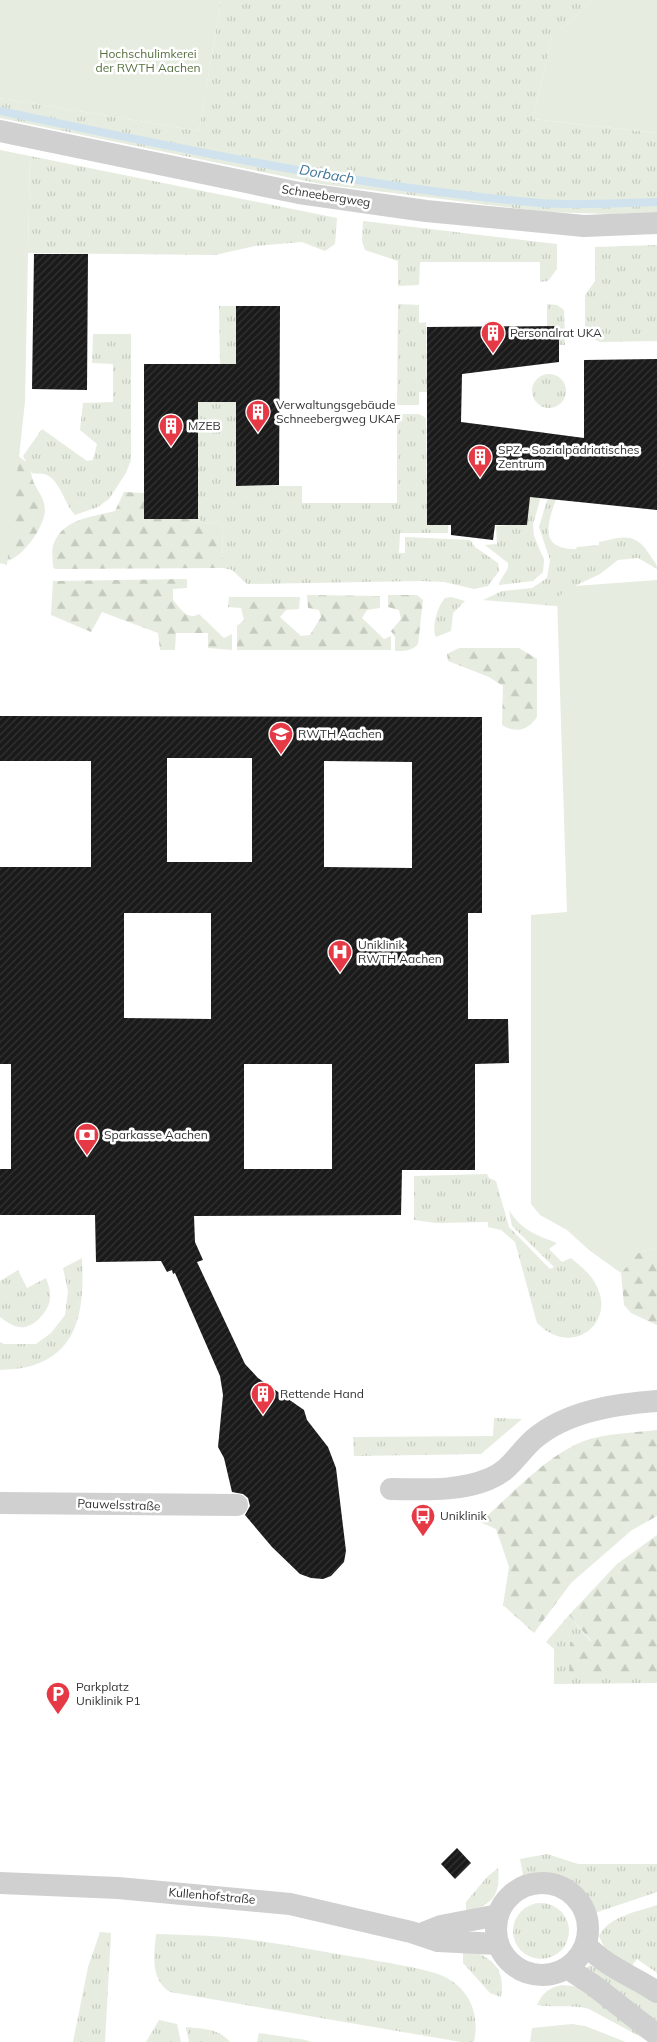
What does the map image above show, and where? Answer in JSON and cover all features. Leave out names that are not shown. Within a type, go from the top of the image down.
[{"type":"street","name":"Schneebergweg","points":[[0,131],[299,193],[426,212],[584,226],[657,223]]},
{"type":"street","points":[[390,1489],[445,1489],[489,1480],[505,1471],[534,1439],[554,1426],[606,1407],[657,1401]]},
{"type":"street","name":"Pauwelsstraße","points":[[0,1503],[237,1505]]},
{"type":"street","name":"Kullenhofstraße","points":[[0,1883],[118,1888],[282,1903],[421,1934],[438,1941],[498,1944]]},
{"type":"street","points":[[536,1883],[552,1884],[567,1890],[578,1900],[587,1922],[586,1945],[579,1958],[567,1968],[554,1974],[539,1975],[526,1973],[515,1967],[505,1957],[498,1944],[496,1930],[498,1915],[508,1897],[521,1888],[536,1883]]},
{"type":"street","points":[[421,1934],[441,1926],[498,1915]]},
{"type":"street","points":[[586,1945],[596,1956],[617,1970],[657,1992]]},
{"type":"street","points":[[567,1968],[593,1985],[657,2035]]},
{"type":"green space","name":"Hochschulimkerei der RWTH Aachen","points":[[0,0],[221,0],[199,131],[0,98]]},
{"type":"green space","points":[[221,0],[594,0],[552,37],[533,119],[657,133],[657,212],[611,214],[546,212],[321,184],[0,118],[0,98],[199,131]]},
{"type":"green space","points":[[594,0],[657,0],[657,133],[533,119],[552,37]]},
{"type":"green space","points":[[0,150],[30,156],[25,402],[7,565],[0,563]]},
{"type":"green space","points":[[30,156],[337,218],[335,244],[325,251],[302,242],[255,246],[215,255],[28,253]]},
{"type":"green space","points":[[363,221],[557,244],[557,269],[548,281],[540,282],[540,262],[420,262],[419,285],[398,286],[398,261],[365,250],[362,241]]},
{"type":"green space","points":[[657,245],[657,341],[600,342],[592,338],[585,326],[585,295],[595,281],[595,247]]},
{"type":"green space","points":[[398,304],[419,305],[419,323],[426,322],[427,392],[419,392],[419,405],[397,405]]},
{"type":"green space","points":[[547,304],[557,305],[564,310],[565,345],[559,345],[559,326],[547,326]]},
{"type":"green space","points":[[219,306],[236,306],[236,486],[302,486],[302,503],[397,503],[397,414],[419,414],[426,418],[427,524],[448,525],[448,533],[400,533],[399,553],[405,553],[405,537],[470,540],[475,547],[498,563],[499,571],[488,586],[474,589],[444,582],[420,581],[247,584],[232,570],[223,568],[222,521],[205,524],[198,519],[198,402],[220,365]]},
{"type":"green space","points":[[93,334],[131,334],[131,460],[126,473],[109,499],[98,507],[75,515],[54,481],[44,474],[32,473],[23,456],[42,429],[87,461],[93,460],[97,444],[80,430],[83,403],[113,402],[113,364],[92,363]]},
{"type":"green space","points":[[549,374],[556,375],[561,379],[565,384],[565,398],[561,403],[556,407],[549,408],[542,407],[537,403],[533,398],[532,391],[533,384],[537,379],[542,375]]},
{"type":"green space","points":[[538,431],[549,434],[543,490],[533,524],[534,536],[544,560],[543,572],[533,581],[499,585],[508,568],[508,563],[485,545],[497,544],[496,526],[527,524]]},
{"type":"green space","points":[[0,442],[30,465],[32,479],[42,497],[45,509],[41,525],[30,543],[15,557],[7,561],[0,561]]},
{"type":"green space","points":[[124,492],[144,493],[144,519],[198,519],[205,524],[222,521],[223,568],[55,569],[53,567],[54,543],[65,528],[80,520],[115,511]]},
{"type":"green space","points":[[548,497],[556,499],[550,518],[549,534],[551,540],[556,545],[576,549],[577,547],[599,545],[599,542],[607,540],[633,539],[644,547],[656,564],[657,569],[638,558],[618,560],[600,574],[575,586],[557,606],[483,600],[502,591],[532,588],[547,578],[550,560],[539,527]]},
{"type":"green space","points":[[187,579],[187,588],[173,589],[173,600],[187,615],[195,616],[199,614],[224,638],[232,634],[232,650],[208,648],[208,633],[176,633],[175,650],[160,650],[158,633],[102,612],[91,632],[51,615],[53,581]]},
{"type":"green space","points":[[657,580],[657,1247],[638,1253],[621,1273],[589,1250],[567,1230],[540,1215],[531,1204],[531,915],[567,912],[557,597],[575,586]]},
{"type":"green space","points":[[307,595],[380,596],[380,608],[367,610],[362,618],[384,639],[391,636],[391,650],[237,650],[237,626],[244,620],[241,608],[228,607],[229,597],[300,597],[299,609],[286,610],[280,617],[301,636],[310,635],[321,617],[319,610],[308,608]]},
{"type":"green space","points":[[388,595],[417,595],[423,600],[418,644],[411,649],[395,651],[395,637],[391,631],[401,619],[399,610],[388,607]]},
{"type":"green space","points":[[451,597],[465,601],[453,613],[451,631],[436,637],[434,628],[438,611],[442,601],[445,598]]},
{"type":"green space","points":[[459,648],[519,648],[537,659],[537,717],[530,725],[517,730],[502,725],[503,686],[489,677],[448,661],[447,654]]},
{"type":"green space","points":[[487,1174],[489,1178],[496,1181],[509,1227],[550,1269],[554,1267],[512,1226],[509,1210],[524,1227],[557,1243],[549,1249],[562,1262],[571,1258],[593,1279],[601,1297],[601,1310],[597,1322],[588,1331],[578,1336],[565,1338],[551,1333],[537,1323],[515,1242],[501,1230],[488,1227],[488,1222],[436,1223],[414,1220],[414,1176]]},
{"type":"green space","points":[[657,1247],[657,1325],[631,1313],[624,1305],[621,1273],[638,1253]]},
{"type":"green space","points":[[82,1258],[80,1309],[76,1325],[69,1338],[59,1351],[45,1360],[27,1367],[0,1370],[0,1342],[4,1344],[36,1344],[51,1333],[65,1315],[68,1291],[63,1268]]},
{"type":"green space","points":[[18,1270],[27,1288],[46,1278],[50,1292],[49,1304],[43,1314],[35,1322],[25,1327],[12,1325],[0,1317],[0,1281]]},
{"type":"green space","points":[[494,1418],[522,1419],[481,1454],[354,1456],[353,1437],[493,1436]]},
{"type":"green space","points":[[657,1430],[657,1516],[632,1530],[571,1583],[534,1633],[503,1605],[509,1567],[496,1529],[480,1522],[543,1466],[570,1447],[602,1436]]},
{"type":"green space","points":[[657,1535],[657,1675],[569,1675],[570,1642],[591,1641],[569,1615],[617,1564]]},
{"type":"green space","points":[[569,1615],[591,1642],[570,1675],[657,1675],[657,1683],[554,1684],[554,1649],[546,1642]]},
{"type":"green space","points":[[547,1854],[578,1864],[657,1864],[657,1892],[595,1913],[590,1901],[583,1892],[576,1884],[567,1879],[558,1875],[547,1874],[523,1875],[520,1859]]},
{"type":"green space","points":[[498,1868],[498,1885],[493,1898],[482,1906],[466,1911],[466,1902],[487,1877]]},
{"type":"green space","points":[[535,1903],[547,1903],[557,1907],[565,1915],[569,1931],[565,1947],[557,1955],[547,1959],[535,1959],[525,1955],[517,1947],[513,1937],[513,1925],[517,1915],[525,1907]]},
{"type":"green space","points":[[657,1905],[657,1973],[637,1959],[630,1968],[605,1949],[599,1936],[616,1919]]},
{"type":"green space","points":[[100,1932],[111,1933],[105,2042],[73,2042],[88,1967]]},
{"type":"green space","points":[[156,1934],[216,1936],[259,1941],[391,1963],[435,1973],[452,1981],[471,2003],[475,2022],[474,2042],[461,2042],[170,1992],[159,1981],[156,1974],[154,1959]]},
{"type":"green space","points":[[463,1949],[481,1955],[494,1964],[501,1978],[501,1997],[490,1993],[463,1963]]},
{"type":"green space","points":[[589,1965],[623,1981],[657,2002],[657,2025],[587,1968]]},
{"type":"green space","points":[[562,1985],[584,1990],[650,2042],[589,2009],[537,2005],[547,1991]]},
{"type":"green space","points":[[159,2020],[177,2024],[181,2042],[146,2042]]},
{"type":"green space","points":[[572,2024],[585,2026],[626,2042],[530,2042],[532,2028]]},
{"type":"green space","points":[[186,2027],[204,2029],[221,2034],[230,2042],[189,2042]]},
{"type":"green space","points":[[259,2033],[306,2040],[311,2042],[257,2042]]},
{"type":"building","points":[[34,254],[88,254],[87,390],[32,389]]},
{"type":"building","points":[[236,306],[280,306],[279,485],[236,486],[236,402],[198,402],[198,519],[144,519],[144,364],[236,364]]},
{"type":"building","points":[[559,326],[559,362],[462,374],[461,422],[584,438],[584,360],[657,359],[657,510],[530,497],[527,525],[495,525],[493,540],[451,535],[451,525],[427,525],[427,327]]},
{"type":"building","name":"Uniklinik RWTH Aachen","points":[[0,716],[482,717],[482,913],[468,913],[468,1019],[508,1019],[509,1063],[475,1064],[475,1170],[402,1170],[401,1215],[194,1216],[195,1242],[203,1260],[197,1262],[245,1364],[258,1378],[304,1410],[307,1420],[328,1447],[336,1468],[346,1551],[344,1562],[331,1576],[323,1579],[311,1578],[300,1574],[272,1547],[245,1515],[250,1506],[248,1498],[243,1494],[232,1492],[224,1458],[218,1447],[223,1395],[220,1376],[175,1273],[173,1274],[172,1270],[167,1272],[161,1261],[96,1262],[95,1215],[0,1215],[0,1169],[11,1169],[11,1064],[0,1064],[0,867],[91,867],[91,761],[0,761]],"holes":[[[167,758],[252,758],[252,862],[167,862]],[[324,761],[412,762],[412,868],[324,867]],[[124,913],[211,913],[211,1019],[124,1018]],[[244,1064],[332,1064],[332,1169],[244,1169]]]},
{"type":"building","points":[[457,1848],[471,1863],[455,1879],[441,1864]]},
{"type":"waterway","name":"Dorbach","points":[[0,111],[268,165],[404,187],[554,204],[657,202]]},
{"type":"place","name":"Personalrat UKA","points":[[493,354]]},
{"type":"place","name":"Verwaltungsgebäude Schneebergweg UKAF","points":[[258,433]]},
{"type":"place","name":"MZEB","points":[[171,447]]},
{"type":"place","name":"SPZ - Sozialpädriatisches Zentrum","points":[[480,478]]},
{"type":"place","name":"RWTH Aachen","points":[[281,755]]},
{"type":"place","name":"Uniklinik RWTH Aachen","points":[[340,973]]},
{"type":"place","name":"Sparkasse Aachen","points":[[87,1156]]},
{"type":"place","name":"Rettende Hand","points":[[263,1415]]},
{"type":"place","name":"Uniklinik","points":[[423,1537]]},
{"type":"place","name":"Parkplatz Uniklinik P1","points":[[58,1715]]}]
